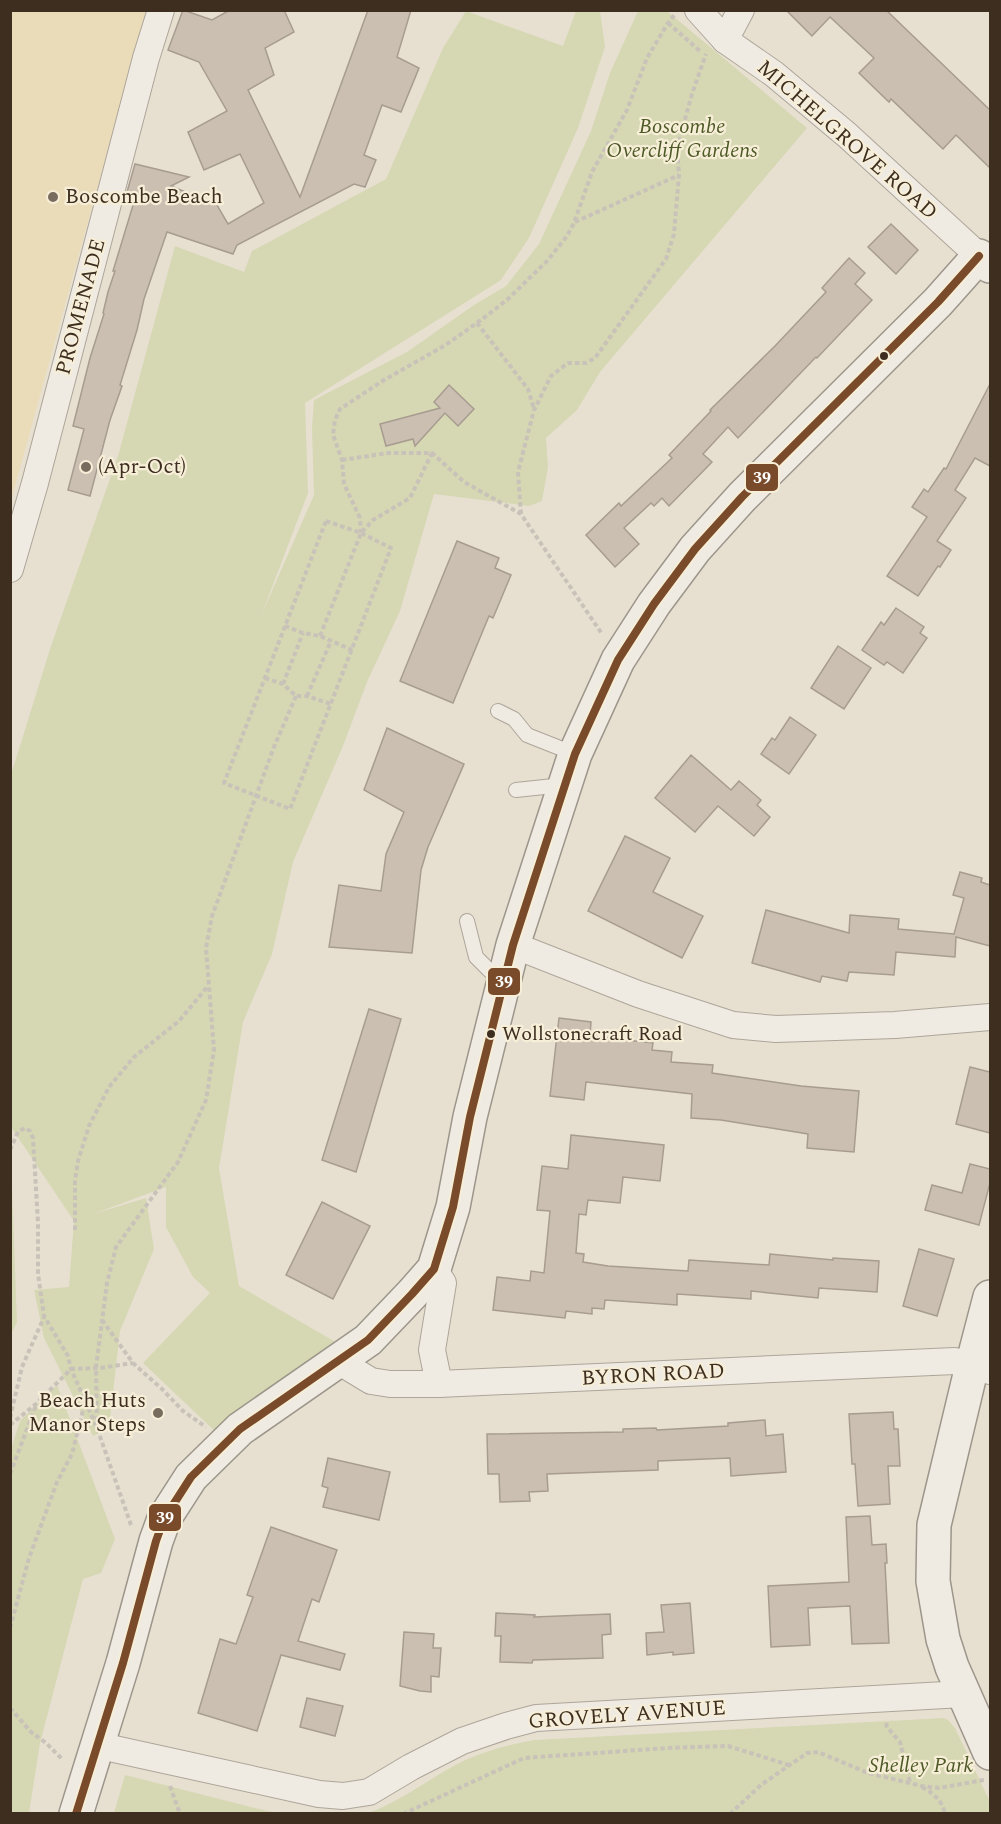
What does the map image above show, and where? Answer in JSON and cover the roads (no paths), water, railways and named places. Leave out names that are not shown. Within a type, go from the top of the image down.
[{"type":"street","name":"PROMENADE","points":[[10,569],[35,483],[160,10]]},
{"type":"street","name":"MICHELGROVE ROAD","points":[[698,10],[722,37],[774,74],[847,135],[985,261]]},
{"type":"street","points":[[722,37],[741,10]]},
{"type":"street","points":[[76,1814],[123,1663],[156,1541],[164,1519],[191,1477],[240,1429],[368,1340],[434,1269],[453,1208],[470,1117],[513,945],[575,754],[618,660],[654,604],[695,549],[742,497],[938,302],[985,261]]},
{"type":"street","points":[[513,945],[638,994],[733,1025],[776,1029],[895,1025],[990,1017]]},
{"type":"street","points":[[434,1269],[443,1283],[432,1350],[439,1384]]},
{"type":"street","points":[[990,1297],[981,1369],[934,1525],[933,1581],[943,1639],[963,1694],[990,1753]]},
{"type":"street","name":"BYRON ROAD","points":[[338,1361],[371,1381],[390,1384],[439,1384],[955,1361],[981,1369]]},
{"type":"street","name":"GROVELY AVENUE","points":[[96,1745],[319,1794],[343,1796],[369,1792],[462,1741],[537,1718],[963,1694]]},
{"type":"lane","points":[[498,711],[513,719],[527,735],[575,754]]},
{"type":"lane","points":[[516,790],[565,785]]},
{"type":"lane","points":[[467,921],[476,957],[503,983]]},
{"type":"place","name":"Boscombe Beach","points":[[53,197]]},
{"type":"place","name":"(Apr-Oct)","points":[[86,467]]},
{"type":"place","name":"Wollstonecraft Road","points":[[491,1034]]},
{"type":"place","name":"Beach Huts Manor Steps","points":[[158,1413]]},
{"type":"park label","name":"Boscombe Overcliff Gardens","points":[[682,139]]},
{"type":"park label","name":"Shelley Park","points":[[921,1766]]}]
